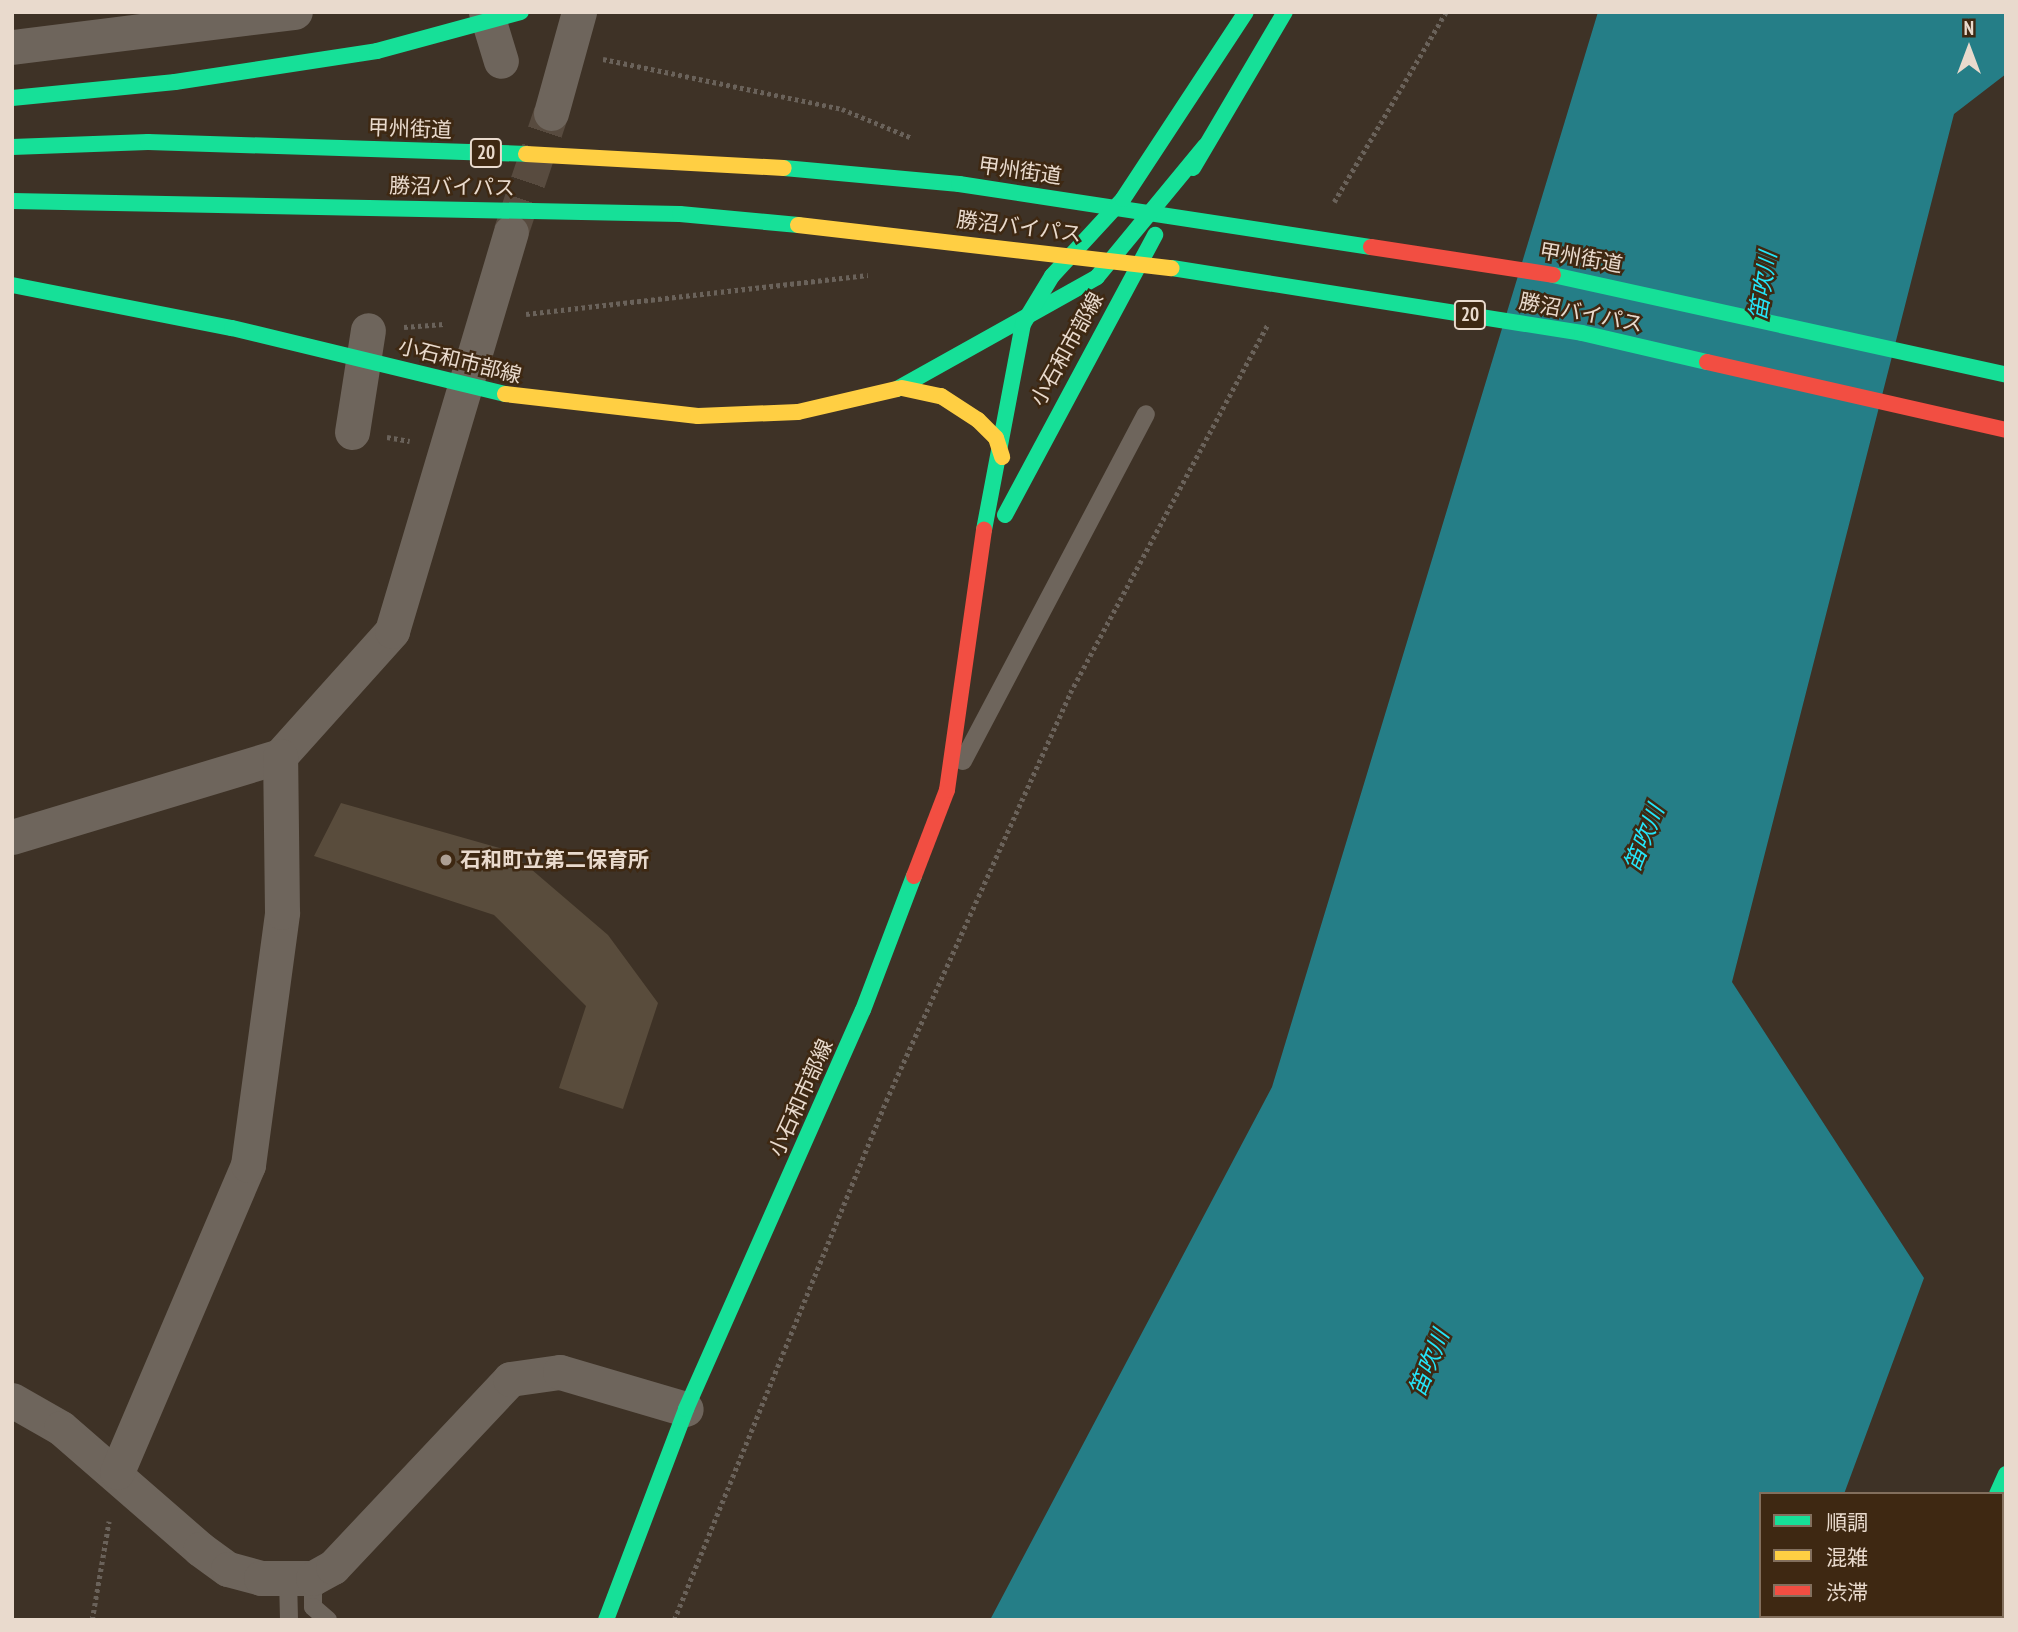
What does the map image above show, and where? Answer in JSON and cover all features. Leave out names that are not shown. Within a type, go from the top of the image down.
[{"type":"main road","points":[[12,98],[175,82],[377,51],[522,12]]},
{"type":"main road","name":"小石和市部線","points":[[606,1620],[686,1409],[863,1010],[947,790],[975,577],[1002,457],[1023,324],[1052,276],[1123,199],[1246,12]]},
{"type":"main road","name":"小石和市部線","points":[[975,577],[1049,424],[1205,146],[1286,12]]},
{"type":"main road","name":"甲州街道","points":[[12,147],[148,142],[681,159],[959,184],[1599,282],[2006,375]]},
{"type":"main road","name":"小石和市部線","points":[[12,285],[468,384],[538,402],[698,416],[798,412],[902,388],[1023,324],[1097,277],[1205,146]]},
{"type":"main road","name":"勝沼バイパス","points":[[12,201],[680,214],[927,237],[1106,258],[1582,332],[2006,430]]},
{"type":"main road","name":"小石和市部線","points":[[902,388],[941,396],[978,420],[996,438],[1002,457]]},
{"type":"main road","points":[[1998,1492],[2006,1474]]},
{"type":"street","points":[[12,47],[295,12]]},
{"type":"street","points":[[486,12],[501,61]]},
{"type":"street","points":[[551,113],[579,12]]},
{"type":"street","points":[[12,837],[280,756],[392,631],[468,384],[511,232]]},
{"type":"street","points":[[352,432],[369,330]]},
{"type":"street","points":[[117,1472],[248,1165],[282,912],[280,756]]},
{"type":"street","points":[[12,1399],[61,1428],[117,1472],[228,1569],[299,1578],[333,1567],[510,1379],[560,1372],[686,1409]]},
{"type":"lane","points":[[947,790],[1146,414]]},
{"type":"lane","points":[[289,1620],[299,1578]]},
{"type":"lane","points":[[299,1578],[309,1620]]},
{"type":"lane","points":[[299,1578],[313,1607],[328,1620]]},
{"type":"path","points":[[1331,206],[1446,12]]},
{"type":"path","points":[[568,53],[760,89],[842,109],[920,141]]},
{"type":"path","points":[[369,330],[879,273]]},
{"type":"path","points":[[674,1620],[886,1101],[1070,694],[1273,316]]},
{"type":"path","points":[[352,432],[449,447]]},
{"type":"path","points":[[92,1620],[117,1472]]},
{"type":"water","name":"笛吹川","points":[[1598,12],[2006,12],[2006,74],[1954,114],[1732,982],[1924,1278],[1845,1492],[1759,1492],[1759,1618],[1797,1620],[990,1620],[1272,1087]]},
{"type":"building","points":[[341,803],[510,851],[608,935],[658,1003],[623,1109],[559,1088],[586,1006],[494,915],[314,856]]},
{"type":"tunnel","points":[[511,232],[551,113]]},
{"type":"traffic: fast","points":[[12,98],[175,82],[377,51],[521,12]]},
{"type":"traffic: fast","points":[[984,530],[1023,324],[1052,276],[1123,199],[1246,12]]},
{"type":"traffic: fast","points":[[1193,168],[1285,12]]},
{"type":"traffic: fast","points":[[12,147],[148,142],[526,154]]},
{"type":"traffic: fast","points":[[897,389],[1097,277],[1205,146]]},
{"type":"traffic: fast","points":[[784,168],[959,184],[1371,247]]},
{"type":"traffic: fast","points":[[12,201],[680,214],[798,225]]},
{"type":"traffic: fast","points":[[1005,515],[1155,235]]},
{"type":"traffic: fast","points":[[1172,268],[1582,333],[1707,362]]},
{"type":"traffic: fast","points":[[1553,275],[2006,375]]},
{"type":"traffic: fast","points":[[12,285],[232,328],[505,394]]},
{"type":"traffic: fast","points":[[606,1620],[686,1409],[863,1010],[914,876]]},
{"type":"traffic: fast","points":[[1998,1492],[2006,1474]]},
{"type":"traffic: slow","points":[[526,154],[784,168]]},
{"type":"traffic: slow","points":[[798,225],[1172,268]]},
{"type":"traffic: slow","points":[[902,388],[941,396],[978,420],[996,438],[1002,457]]},
{"type":"traffic: slow","points":[[505,394],[698,416],[798,412],[897,389]]},
{"type":"traffic: jam","points":[[1371,247],[1553,275]]},
{"type":"traffic: jam","points":[[1707,362],[2006,430]]},
{"type":"traffic: jam","points":[[914,876],[947,790],[984,530]]},
{"type":"place","name":"石和町立第二保育所","points":[[446,860]]}]
